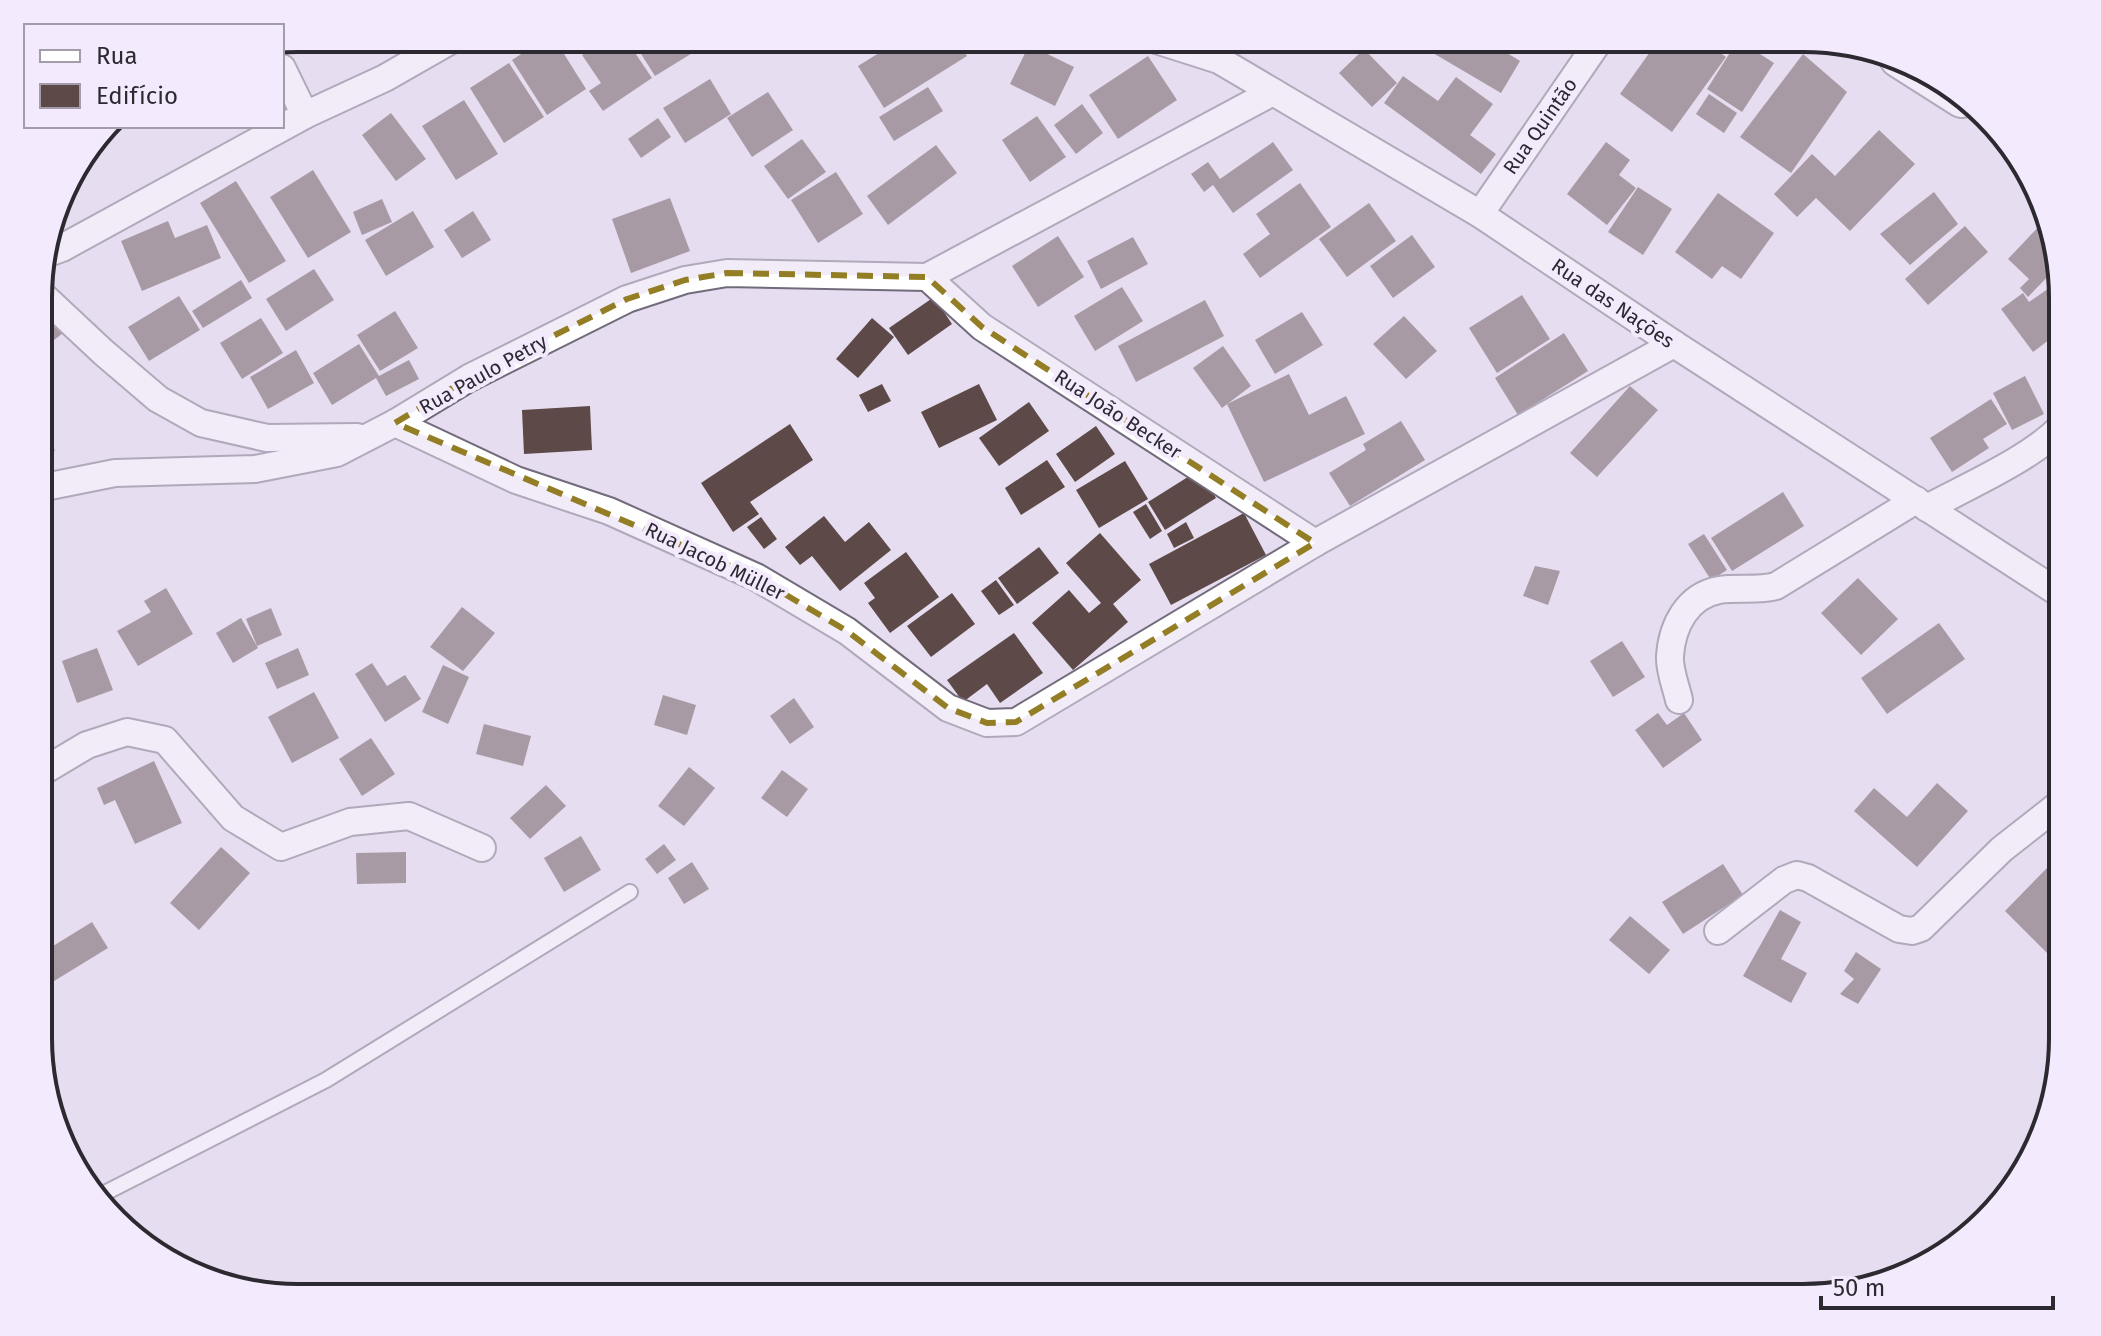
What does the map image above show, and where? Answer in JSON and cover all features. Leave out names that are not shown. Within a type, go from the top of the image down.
[{"type":"street","name":"Rua das Nações","points":[[1195,52],[1219,60],[1480,214],[1674,344],[2048,586]]},
{"type":"street","name":"Rua Quintão","points":[[1480,214],[1591,52]]},
{"type":"street","points":[[284,126],[385,78],[429,53]]},
{"type":"street","points":[[284,72],[305,115]]},
{"type":"street","points":[[927,277],[1273,92]]},
{"type":"street","points":[[57,250],[281,128]]},
{"type":"street","name":"Rua Paulo Petry","points":[[52,486],[115,473],[255,469],[337,453],[395,423],[469,378],[627,299],[685,280],[727,273],[927,277]]},
{"type":"street","name":"Rua João Becker","points":[[927,277],[982,327],[1315,543]]},
{"type":"street","points":[[52,304],[158,399],[201,423],[267,438],[368,437]]},
{"type":"street","points":[[1315,543],[1674,344]]},
{"type":"street","name":"Rua Jacob Müller","points":[[395,423],[516,480],[609,511],[756,577],[847,631],[948,708],[987,723],[1016,722],[1315,543]]},
{"type":"street","points":[[1679,700],[1670,658],[1678,623],[1688,606],[1701,596],[1719,590],[1776,586],[1922,504],[2020,457],[2048,439]]},
{"type":"street","points":[[52,766],[87,745],[127,732],[165,740],[233,818],[281,847],[350,822],[409,816],[482,848]]},
{"type":"street","points":[[1718,931],[1784,880],[1797,875],[1808,878],[1899,929],[1912,931],[1921,928],[2002,849],[2048,813]]},
{"type":"lane","points":[[107,1192],[326,1080],[630,892]]},
{"type":"highlighted area","points":[[727,273],[927,277],[982,327],[1315,543],[1016,722],[987,723],[948,708],[847,631],[756,577],[395,423],[469,378],[627,299],[685,280]]},
{"type":"building","points":[[1044,52],[1074,67],[1055,106],[1010,84],[1025,53]]},
{"type":"building","points":[[1361,52],[1367,52],[1397,83],[1372,107],[1339,73]]},
{"type":"building","points":[[1506,52],[1520,61],[1501,93],[1433,53]]},
{"type":"building","points":[[1650,52],[1719,52],[1726,57],[1672,132],[1620,94]]},
{"type":"building","points":[[1730,52],[1757,52],[1774,63],[1742,112],[1707,89]]},
{"type":"building","points":[[523,53],[563,53],[586,89],[547,115],[512,60]]},
{"type":"building","points":[[635,53],[652,78],[603,111],[589,91],[601,83],[582,55]]},
{"type":"building","points":[[640,53],[693,53],[655,76]]},
{"type":"building","points":[[880,53],[965,53],[967,56],[884,108],[858,66]]},
{"type":"building","points":[[1803,54],[1847,92],[1791,173],[1740,137]]},
{"type":"building","points":[[1148,56],[1177,100],[1118,139],[1089,95]]},
{"type":"building","points":[[509,63],[544,117],[504,143],[470,88]]},
{"type":"building","points":[[1403,76],[1438,101],[1456,77],[1493,104],[1470,135],[1496,154],[1481,174],[1384,103]]},
{"type":"building","points":[[710,79],[731,114],[685,143],[663,108]]},
{"type":"building","points":[[928,87],[943,111],[894,141],[879,117]]},
{"type":"building","points":[[768,92],[793,130],[752,157],[727,118]]},
{"type":"building","points":[[1709,94],[1737,113],[1724,133],[1696,114]]},
{"type":"building","points":[[464,100],[498,154],[456,180],[422,126]]},
{"type":"building","points":[[1082,104],[1103,133],[1076,154],[1054,125]]},
{"type":"building","points":[[391,113],[426,159],[396,181],[362,135]]},
{"type":"building","points":[[1037,116],[1066,157],[1030,182],[1002,140]]},
{"type":"building","points":[[658,118],[671,137],[641,158],[628,139]]},
{"type":"building","points":[[1879,130],[1915,164],[1850,231],[1816,198],[1797,217],[1774,194],[1812,154],[1835,176]]},
{"type":"building","points":[[802,139],[826,172],[788,199],[764,166]]},
{"type":"building","points":[[1273,142],[1293,170],[1233,213],[1213,185],[1204,192],[1191,174],[1208,162],[1220,179]]},
{"type":"building","points":[[1606,142],[1630,160],[1619,175],[1636,188],[1607,225],[1567,194]]},
{"type":"building","points":[[936,145],[957,173],[888,225],[867,196]]},
{"type":"building","points":[[313,170],[351,232],[308,258],[270,197]]},
{"type":"building","points":[[836,172],[863,214],[818,243],[791,200]]},
{"type":"building","points":[[236,181],[286,261],[249,283],[200,203]]},
{"type":"building","points":[[1300,183],[1331,227],[1260,278],[1243,254],[1270,234],[1256,214]]},
{"type":"building","points":[[1638,187],[1672,209],[1643,255],[1608,232]]},
{"type":"building","points":[[1934,192],[1958,224],[1910,265],[1880,234]]},
{"type":"building","points":[[1718,193],[1774,233],[1741,279],[1722,266],[1712,279],[1675,252]]},
{"type":"building","points":[[670,198],[690,251],[631,273],[612,219]]},
{"type":"building","points":[[382,199],[392,222],[362,235],[353,212]]},
{"type":"building","points":[[1369,203],[1396,241],[1347,277],[1319,239]]},
{"type":"building","points":[[413,211],[434,247],[386,276],[365,240]]},
{"type":"building","points":[[473,211],[491,240],[462,258],[444,230]]},
{"type":"building","points":[[168,221],[175,238],[207,225],[221,258],[142,291],[121,241]]},
{"type":"building","points":[[1965,226],[1988,252],[1928,305],[1905,279]]},
{"type":"building","points":[[2038,227],[2048,277],[2028,297],[2020,288],[2029,279],[2008,259]]},
{"type":"building","points":[[1412,235],[1435,267],[1393,298],[1370,266]]},
{"type":"building","points":[[1058,236],[1084,277],[1038,307],[1012,266]]},
{"type":"building","points":[[1133,237],[1148,264],[1101,289],[1087,261]]},
{"type":"building","points":[[314,269],[334,300],[286,331],[266,299]]},
{"type":"building","points":[[241,280],[252,298],[203,328],[192,311]]},
{"type":"building","points":[[1122,287],[1143,321],[1095,351],[1074,316]]},
{"type":"building","points":[[2048,289],[2048,341],[2033,352],[2001,309],[2023,293],[2029,302]]},
{"type":"building","points":[[1522,295],[1550,339],[1497,373],[1469,328]]},
{"type":"building","points":[[179,296],[200,330],[149,361],[128,327]]},
{"type":"building","points":[[934,297],[952,324],[908,355],[889,328]]},
{"type":"building","points":[[1205,300],[1224,336],[1136,382],[1118,346]]},
{"type":"building","points":[[395,311],[418,348],[380,371],[357,335]]},
{"type":"building","points":[[1302,312],[1323,345],[1275,374],[1255,340]]},
{"type":"building","points":[[1404,316],[1437,351],[1406,379],[1373,344]]},
{"type":"building","points":[[261,318],[283,353],[242,379],[220,343]]},
{"type":"building","points":[[872,318],[894,337],[858,378],[836,359]]},
{"type":"building","points":[[54,320],[63,333],[52,342]]},
{"type":"building","points":[[1564,333],[1588,371],[1518,415],[1495,378]]},
{"type":"building","points":[[359,344],[379,376],[409,360],[419,379],[386,396],[376,378],[332,405],[313,373]]},
{"type":"building","points":[[1223,346],[1251,386],[1222,408],[1193,368]]},
{"type":"building","points":[[296,350],[314,383],[268,409],[250,377]]},
{"type":"building","points":[[1289,374],[1309,415],[1346,396],[1365,434],[1264,482],[1227,404]]},
{"type":"building","points":[[2025,376],[2044,414],[2012,430],[1993,393]]},
{"type":"building","points":[[882,384],[891,401],[868,412],[859,395]]},
{"type":"building","points":[[979,384],[997,420],[939,448],[921,412]]},
{"type":"building","points":[[1630,386],[1658,410],[1597,477],[1570,453]]},
{"type":"building","points":[[1991,399],[2007,424],[1983,439],[1989,448],[1952,472],[1930,438]]},
{"type":"building","points":[[1029,402],[1049,431],[999,466],[979,438]]},
{"type":"building","points":[[590,406],[592,450],[524,454],[522,410]]},
{"type":"building","points":[[1401,421],[1425,460],[1350,506],[1329,473],[1366,450],[1363,444]]},
{"type":"building","points":[[790,424],[813,460],[750,502],[759,514],[733,532],[701,483]]},
{"type":"building","points":[[1096,426],[1115,454],[1075,482],[1056,454]]},
{"type":"building","points":[[1047,460],[1065,487],[1021,515],[1005,488]]},
{"type":"building","points":[[1125,461],[1148,499],[1099,528],[1076,490]]},
{"type":"building","points":[[1199,470],[1216,498],[1165,530],[1148,502]]},
{"type":"building","points":[[1783,492],[1804,526],[1732,571],[1711,538]]},
{"type":"building","points":[[1146,504],[1162,531],[1150,539],[1133,512]]},
{"type":"building","points":[[1244,513],[1266,555],[1171,605],[1149,564]]},
{"type":"building","points":[[824,516],[845,542],[869,522],[891,550],[840,591],[812,556],[800,565],[785,547]]},
{"type":"building","points":[[761,517],[777,539],[764,549],[747,527]]},
{"type":"building","points":[[1186,522],[1194,538],[1174,548],[1167,534]]},
{"type":"building","points":[[1100,533],[1141,580],[1113,604],[1128,622],[1073,670],[1032,623],[1069,590],[1089,613],[1101,603],[1066,563]]},
{"type":"building","points":[[1704,534],[1727,570],[1711,580],[1688,544]]},
{"type":"building","points":[[1039,547],[1059,573],[1017,604],[998,578]]},
{"type":"building","points":[[906,552],[939,597],[890,633],[868,603],[875,598],[864,583]]},
{"type":"building","points":[[1535,566],[1560,571],[1548,605],[1523,596]]},
{"type":"building","points":[[1858,578],[1898,619],[1861,655],[1821,613]]},
{"type":"building","points":[[996,580],[1014,605],[999,615],[981,591]]},
{"type":"building","points":[[166,588],[193,634],[138,666],[117,631],[151,612],[144,601]]},
{"type":"building","points":[[952,593],[975,624],[931,657],[907,626]]},
{"type":"building","points":[[462,607],[495,633],[463,671],[430,647]]},
{"type":"building","points":[[271,608],[282,635],[257,646],[246,619]]},
{"type":"building","points":[[241,618],[258,648],[233,663],[216,633]]},
{"type":"building","points":[[1939,623],[1965,659],[1887,714],[1861,678]]},
{"type":"building","points":[[1014,633],[1043,673],[1000,703],[987,684],[963,702],[947,680]]},
{"type":"building","points":[[1622,641],[1645,677],[1613,697],[1590,661]]},
{"type":"building","points":[[97,648],[113,690],[77,703],[62,661]]},
{"type":"building","points":[[298,648],[309,675],[277,689],[265,663]]},
{"type":"building","points":[[372,663],[387,686],[405,675],[421,699],[385,722],[355,674]]},
{"type":"building","points":[[443,665],[469,677],[448,724],[422,712]]},
{"type":"building","points":[[314,692],[339,738],[292,763],[268,717]]},
{"type":"building","points":[[663,695],[696,705],[687,735],[654,725]]},
{"type":"building","points":[[794,698],[814,727],[790,744],[770,716]]},
{"type":"building","points":[[1658,713],[1667,725],[1684,713],[1702,740],[1663,768],[1635,730]]},
{"type":"building","points":[[484,724],[531,736],[523,766],[476,754]]},
{"type":"building","points":[[371,738],[395,774],[362,796],[339,759]]},
{"type":"building","points":[[154,761],[182,823],[135,844],[115,800],[104,805],[97,788]]},
{"type":"building","points":[[689,767],[715,788],[684,826],[658,806]]},
{"type":"building","points":[[782,770],[808,789],[787,817],[761,798]]},
{"type":"building","points":[[1937,783],[1968,811],[1917,867],[1854,811],[1874,788],[1907,817]]},
{"type":"building","points":[[546,785],[566,806],[530,839],[510,818]]},
{"type":"building","points":[[581,836],[601,870],[564,892],[544,858]]},
{"type":"building","points":[[664,844],[676,860],[657,874],[645,859]]},
{"type":"building","points":[[221,847],[250,873],[199,930],[170,903]]},
{"type":"building","points":[[406,852],[406,883],[357,884],[356,853]]},
{"type":"building","points":[[692,862],[709,889],[684,904],[668,878]]},
{"type":"building","points":[[1723,864],[1743,895],[1683,934],[1662,902]]},
{"type":"building","points":[[2048,867],[2048,954],[2005,911]]},
{"type":"building","points":[[1780,910],[1801,922],[1781,959],[1807,973],[1791,1003],[1743,976]]},
{"type":"building","points":[[1630,916],[1670,950],[1649,974],[1609,940]]},
{"type":"building","points":[[92,922],[108,948],[52,982],[52,947]]},
{"type":"building","points":[[1856,952],[1881,969],[1858,1004],[1840,994],[1854,979],[1844,971]]}]
